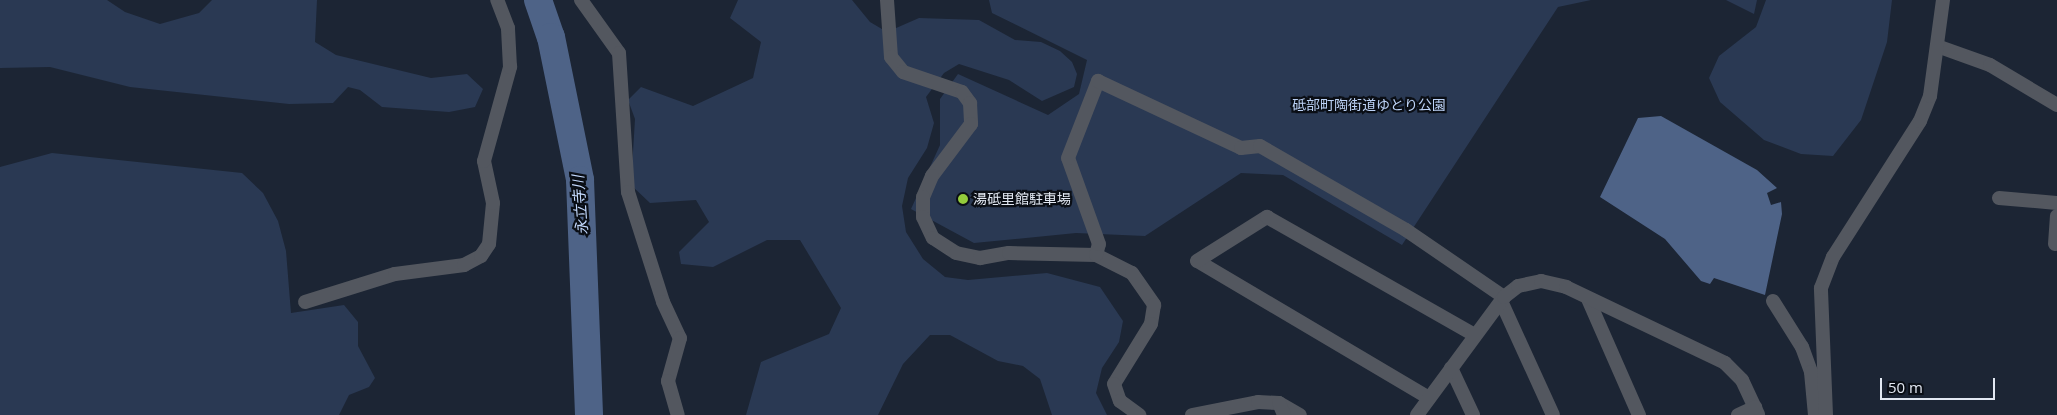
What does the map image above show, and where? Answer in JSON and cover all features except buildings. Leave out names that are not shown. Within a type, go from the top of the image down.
[{"type":"street","points":[[305,302],[395,274],[464,265],[481,256],[489,244],[494,203],[484,161],[510,67],[508,28],[497,0]]},
{"type":"street","points":[[581,0],[619,53],[628,192],[642,245],[680,338],[668,381],[678,415]]},
{"type":"street","points":[[886,0],[891,57],[903,72],[962,92],[970,104],[970,124],[932,176],[923,197],[923,217],[933,238],[956,253],[980,258],[1009,253],[1096,255],[1132,273],[1154,305],[1152,324],[1114,384],[1120,401],[1139,415]]},
{"type":"street","points":[[1826,415],[1821,288],[1833,257],[1920,121],[1930,96],[1944,0]]},
{"type":"street","points":[[1937,46],[1990,64],[2056,107]]},
{"type":"street","points":[[1096,255],[1099,244],[1068,158],[1098,81],[1241,148],[1260,146],[1406,230],[1503,299],[1553,415]]},
{"type":"street","points":[[1999,198],[2057,203]]},
{"type":"street","points":[[2055,244],[2057,216]]},
{"type":"street","points":[[1429,398],[1197,262],[1268,217],[1475,335]]},
{"type":"street","points":[[1417,415],[1503,299],[1518,286],[1541,281],[1588,299],[1725,363],[1742,380],[1757,411],[1738,415]]},
{"type":"street","points":[[1588,299],[1639,415]]},
{"type":"street","points":[[1773,301],[1802,347],[1811,372],[1815,415]]},
{"type":"street","points":[[1450,368],[1473,415]]},
{"type":"street","points":[[1192,415],[1258,402],[1300,415]]},
{"type":"green space","points":[[0,0],[107,0],[125,12],[160,24],[199,13],[212,0],[317,0],[315,42],[336,55],[431,78],[467,74],[483,89],[475,107],[449,112],[382,107],[360,90],[348,87],[333,103],[289,104],[130,87],[50,67],[0,68]]},
{"type":"green space","points":[[738,0],[852,0],[870,22],[887,32],[919,18],[979,20],[1015,40],[1041,42],[1060,51],[1072,62],[1077,74],[1074,87],[1042,101],[1009,80],[959,64],[944,73],[926,97],[934,123],[927,148],[908,178],[902,206],[906,232],[923,259],[945,277],[968,280],[1047,273],[1100,287],[1123,321],[1119,342],[1102,368],[1096,393],[1107,415],[1052,415],[1040,379],[1023,366],[998,361],[950,335],[930,335],[903,364],[878,415],[746,415],[761,362],[829,334],[841,308],[800,240],[767,240],[713,267],[681,264],[679,252],[709,222],[696,200],[650,203],[631,185],[635,119],[628,100],[641,87],[693,106],[753,78],[761,42],[730,18]]},
{"type":"green space","name":"砥部町陶街道ゆとり公園","points":[[989,0],[1591,0],[1558,7],[1402,245],[1283,175],[1241,173],[1145,236],[1076,233],[974,243],[911,209],[940,145],[940,99],[958,74],[1048,115],[1079,94],[1087,60],[992,13]]},
{"type":"green space","points":[[1726,0],[1757,0],[1754,14]]},
{"type":"green space","points":[[1766,0],[1892,0],[1887,42],[1861,120],[1833,156],[1801,154],[1764,140],[1720,102],[1709,78],[1719,56],[1756,27]]},
{"type":"green space","points":[[52,153],[242,173],[263,193],[278,221],[286,251],[291,313],[344,305],[358,322],[358,346],[375,378],[369,387],[349,395],[339,415],[0,415],[0,167]]},
{"type":"shaded area","points":[[1661,116],[1757,170],[1777,188],[1767,193],[1771,205],[1781,202],[1782,214],[1765,295],[1714,278],[1710,284],[1701,281],[1665,239],[1600,197],[1638,118]]},
{"type":"waterway","name":"永立寺川","points":[[538,0],[551,37],[580,180],[589,415]]},
{"type":"place","name":"湯砥里館駐車場","points":[[963,199]]}]
